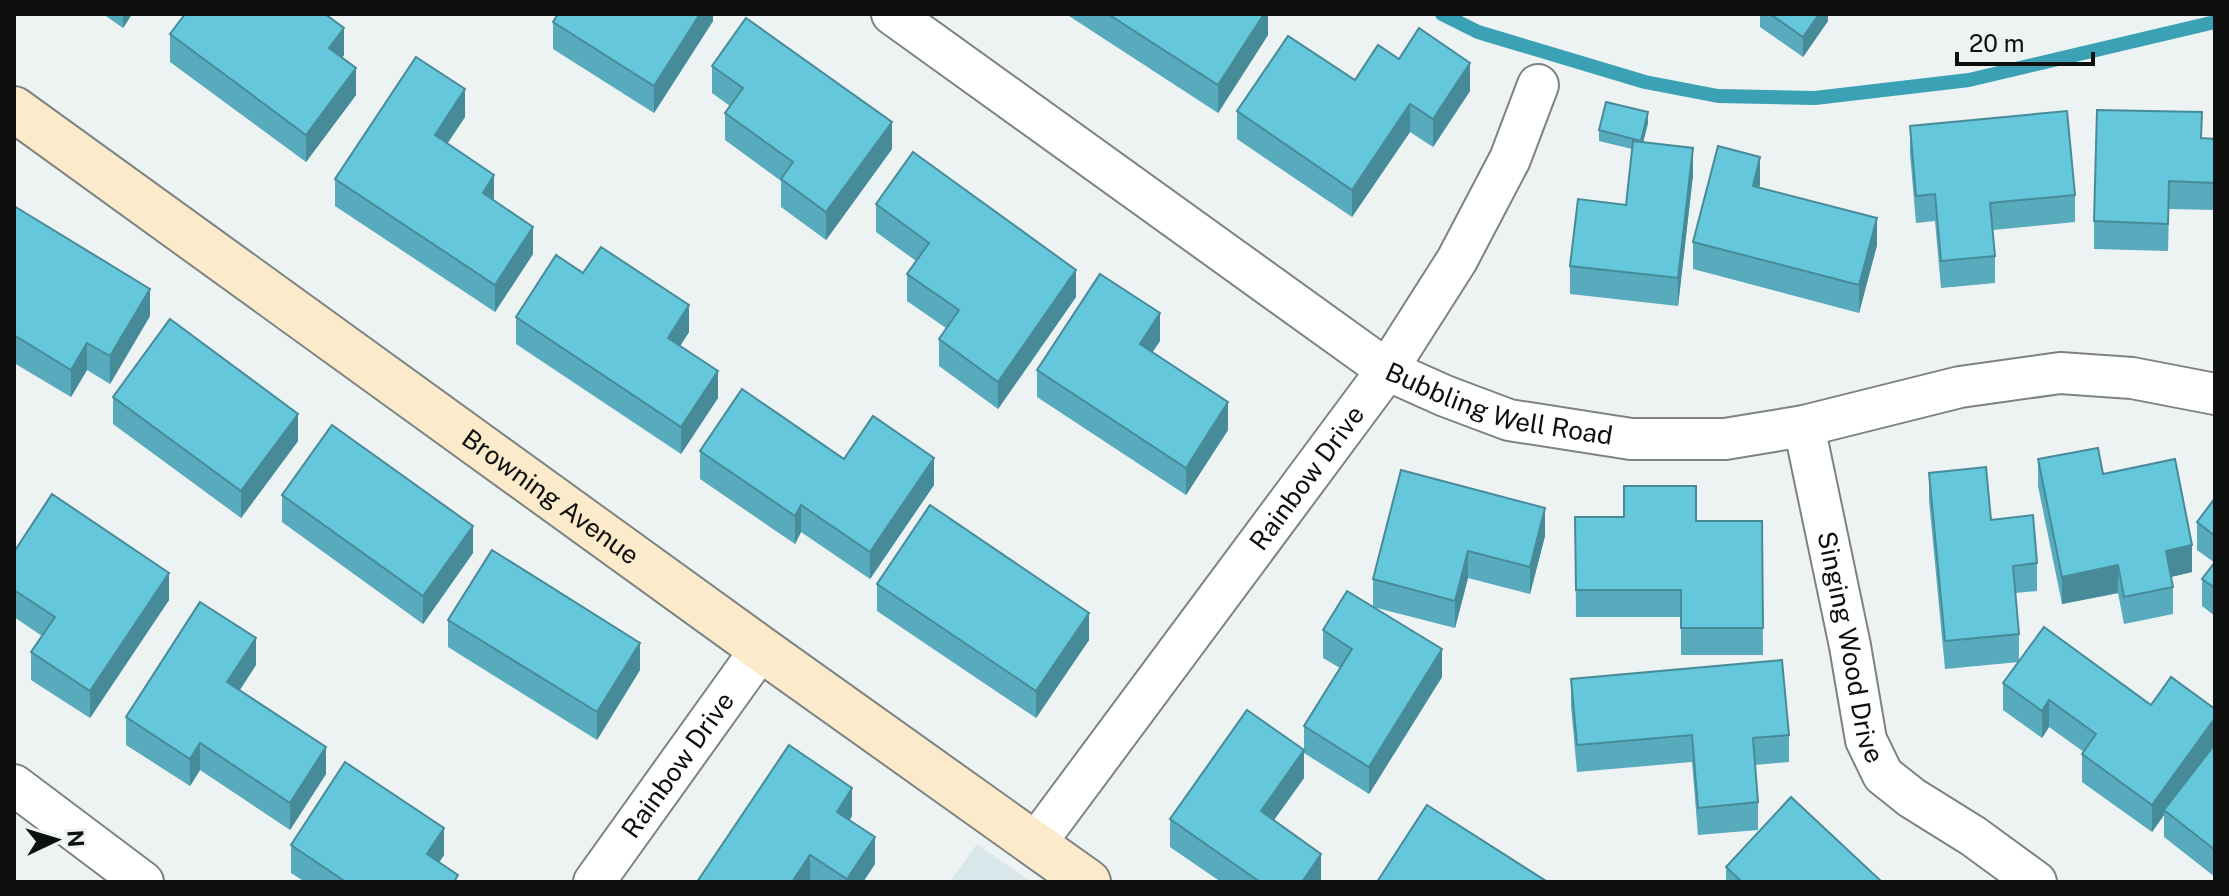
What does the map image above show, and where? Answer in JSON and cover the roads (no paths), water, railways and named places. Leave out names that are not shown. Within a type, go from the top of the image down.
[{"type":"street","name":"Bubbling Well Road","points":[[892,14],[1387,370],[1509,420],[1631,439],[1725,439],[1804,426],[1960,387],[2060,373],[2132,378],[2215,394]]},
{"type":"street","name":"Rainbow Drive","points":[[1035,844],[1387,370],[1457,260],[1510,159],[1538,85]]},
{"type":"street","name":"Browning Avenue","points":[[14,109],[1088,882]]},
{"type":"street","name":"Singing Wood Drive","points":[[1804,426],[1850,646],[1866,740],[1883,775],[2036,882]]},
{"type":"street","name":"Rainbow Drive","points":[[594,882],[761,649]]},
{"type":"street","points":[[14,785],[143,882]]},
{"type":"waterway","points":[[1442,14],[1478,32],[1645,82],[1718,96],[1815,98],[1969,80],[2215,22]]}]
